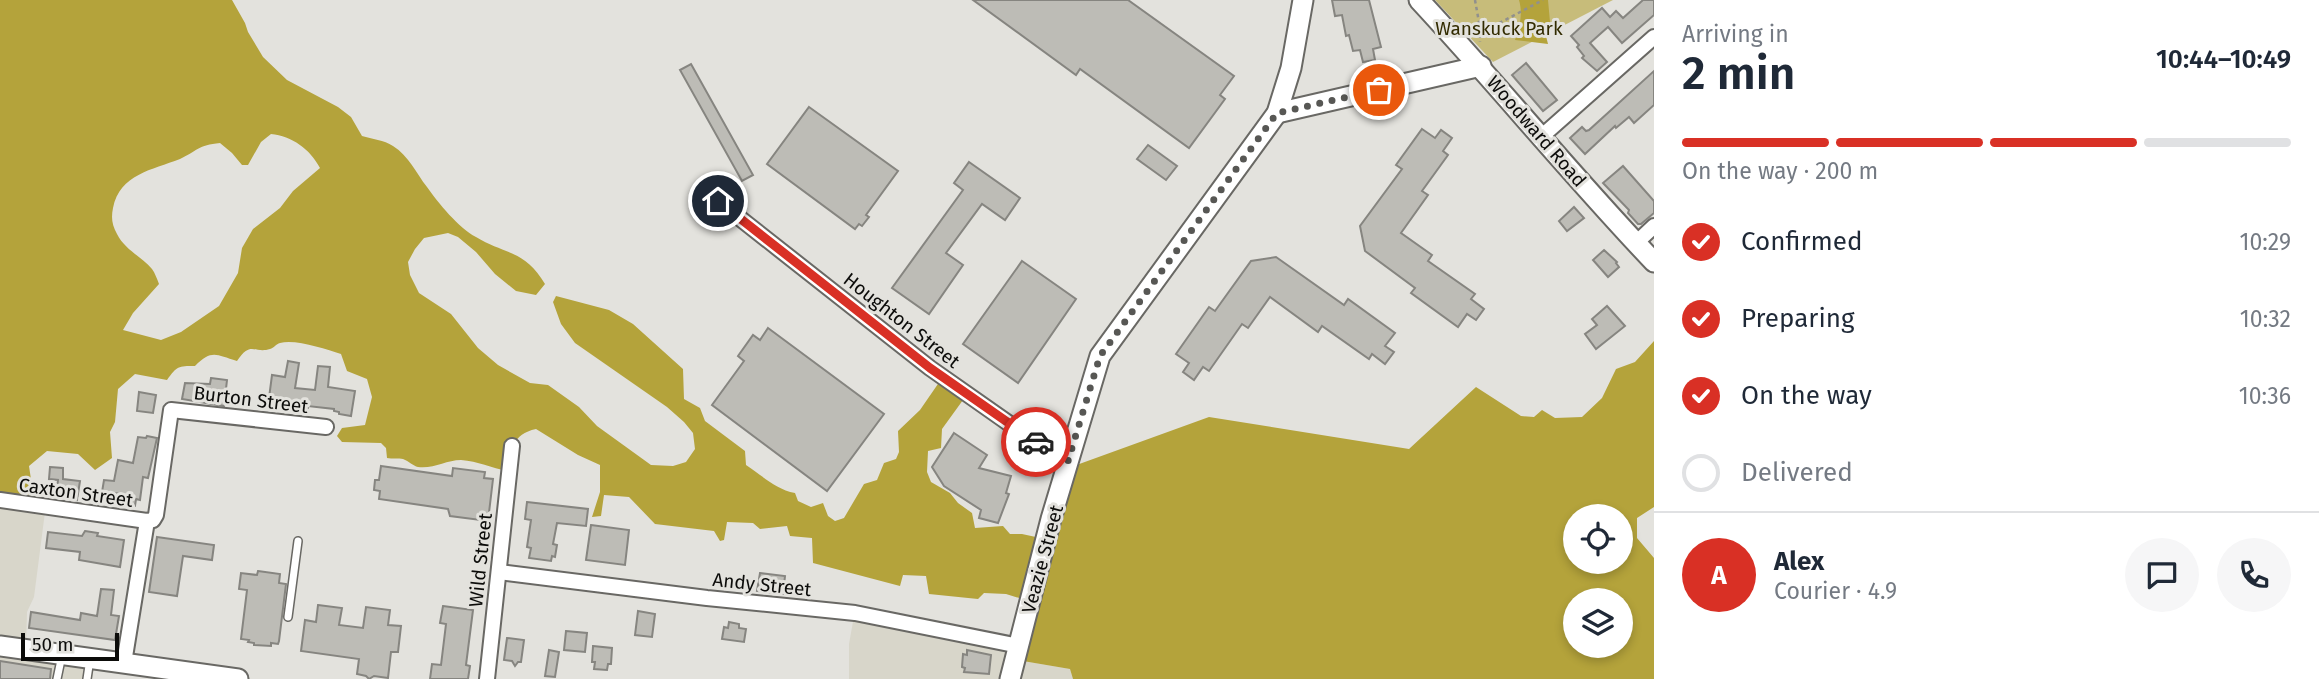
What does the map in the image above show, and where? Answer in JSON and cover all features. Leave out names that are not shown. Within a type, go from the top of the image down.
[{"type":"street","name":"Veazie Street","points":[[1010,679],[1051,519],[1100,356],[1277,113],[1291,68],[1303,0]]},
{"type":"street","name":"Woodward Road","points":[[1419,0],[1654,262]]},
{"type":"street","points":[[1541,137],[1654,37]]},
{"type":"street","points":[[1277,113],[1481,66]]},
{"type":"street","name":"Houghton Street","points":[[718,201],[930,368],[1041,446],[1068,461]]},
{"type":"street","points":[[1636,243],[1654,226]]},
{"type":"street","name":"Burton Street","points":[[147,521],[153,520],[156,515],[171,410],[326,427]]},
{"type":"street","name":"Wild Street","points":[[487,679],[512,446]]},
{"type":"street","name":"Caxton Street","points":[[0,500],[147,521]]},
{"type":"street","points":[[124,663],[147,521]]},
{"type":"street","name":"Andy Street","points":[[499,572],[855,613],[1019,646]]},
{"type":"street","points":[[0,646],[239,679]]},
{"type":"lane","points":[[288,617],[298,541]]},
{"type":"lane","points":[[57,679],[62,655]]},
{"type":"lane","points":[[87,679],[90,659]]},
{"type":"path","points":[[1475,0],[1480,31],[1481,66]]},
{"type":"path","points":[[1480,31],[1543,0]]},
{"type":"shaded area","points":[[0,0],[232,0],[263,57],[287,80],[338,107],[351,117],[362,136],[386,142],[399,150],[449,215],[463,228],[487,243],[514,254],[538,273],[545,284],[536,295],[516,291],[495,274],[476,252],[458,237],[448,233],[424,238],[415,249],[408,262],[410,275],[419,293],[451,314],[478,348],[498,365],[530,383],[548,385],[579,407],[597,426],[651,465],[673,466],[686,462],[695,449],[693,433],[684,422],[667,407],[575,343],[561,324],[553,302],[556,296],[609,310],[633,324],[683,369],[684,399],[700,408],[705,421],[745,451],[746,465],[775,485],[795,493],[798,501],[811,507],[823,503],[828,516],[835,521],[844,518],[864,484],[877,480],[884,463],[896,459],[899,452],[898,431],[920,410],[940,381],[963,400],[942,429],[941,448],[928,451],[927,472],[931,482],[950,493],[972,513],[975,528],[1003,526],[1010,534],[1045,539],[1071,467],[1209,417],[1409,449],[1476,387],[1521,416],[1534,417],[1542,410],[1555,418],[1582,417],[1602,398],[1616,369],[1635,362],[1654,341],[1654,507],[1637,518],[1637,538],[1654,558],[1654,679],[1073,679],[1070,669],[1017,660],[1029,601],[1006,594],[984,593],[978,599],[929,594],[926,576],[903,575],[900,586],[813,563],[812,538],[790,536],[787,526],[760,529],[753,523],[727,522],[724,540],[720,541],[714,531],[655,524],[629,497],[604,495],[601,516],[592,517],[600,492],[600,465],[536,429],[517,439],[508,471],[461,460],[418,467],[403,459],[387,458],[386,448],[381,443],[342,442],[337,436],[342,428],[365,425],[372,397],[367,379],[347,371],[341,354],[294,342],[280,343],[265,350],[249,349],[237,361],[210,355],[195,366],[178,368],[167,380],[135,374],[118,389],[115,422],[110,432],[112,458],[95,470],[78,454],[47,451],[29,466],[33,493],[30,511],[0,507]],"holes":[[[271,134],[286,137],[311,155],[320,168],[293,191],[280,208],[253,229],[242,248],[238,273],[219,306],[181,332],[161,340],[123,330],[133,313],[159,284],[148,264],[120,240],[114,228],[113,208],[122,188],[148,170],[213,144],[220,143],[242,165],[248,165],[261,142]]]},
{"type":"shaded area","points":[[1519,0],[1548,0],[1548,44],[1515,40],[1521,10]]},
{"type":"shaded area","points":[[0,507],[45,512],[34,597],[27,612],[26,648],[95,659],[92,679],[0,679]]},
{"type":"shaded area","points":[[854,616],[1016,651],[1017,660],[1070,669],[1073,679],[849,679],[849,644]]},
{"type":"green space","name":"Wanskuck Park","points":[[1435,0],[1613,0],[1493,62]]},
{"type":"building","points":[[973,0],[1128,0],[1234,76],[1220,95],[1225,99],[1189,148],[1080,69],[1076,75]]},
{"type":"building","points":[[1332,0],[1369,0],[1381,47],[1373,49],[1375,60],[1363,62],[1360,50],[1353,51],[1349,35],[1346,36],[1342,15],[1335,16]]},
{"type":"building","points":[[1643,0],[1654,0],[1654,15],[1622,43],[1608,27],[1590,43],[1607,62],[1597,71],[1582,58],[1584,56],[1577,47],[1579,45],[1571,36],[1602,8],[1610,17],[1616,11],[1623,18]]},
{"type":"building","points":[[1526,63],[1557,100],[1543,111],[1512,75]]},
{"type":"building","points":[[691,64],[753,175],[742,181],[680,70]]},
{"type":"building","points":[[1654,71],[1654,105],[1634,123],[1629,117],[1616,128],[1615,126],[1585,154],[1570,138],[1582,127],[1586,131],[1589,130]]},
{"type":"building","points":[[809,107],[898,171],[866,215],[869,217],[862,226],[859,224],[855,229],[767,164]]},
{"type":"building","points":[[1422,129],[1435,138],[1441,130],[1452,138],[1443,151],[1448,155],[1422,191],[1428,195],[1401,233],[1432,255],[1428,261],[1475,294],[1471,299],[1484,309],[1476,320],[1467,314],[1458,327],[1411,293],[1415,288],[1365,251],[1360,226],[1402,169],[1396,165]]},
{"type":"building","points":[[1148,145],[1177,166],[1166,180],[1137,159]]},
{"type":"building","points":[[969,162],[1020,198],[1005,220],[982,204],[946,253],[963,265],[929,314],[892,288],[963,190],[954,183]]},
{"type":"building","points":[[1623,166],[1654,201],[1654,213],[1641,224],[1638,224],[1628,213],[1629,210],[1603,183]]},
{"type":"building","points":[[1574,207],[1584,218],[1567,231],[1559,221]]},
{"type":"building","points":[[1604,250],[1619,267],[1608,277],[1593,260]]},
{"type":"building","points":[[1276,257],[1344,305],[1348,299],[1395,333],[1385,346],[1394,352],[1385,364],[1372,354],[1369,359],[1322,326],[1318,332],[1270,297],[1248,328],[1242,324],[1209,371],[1203,367],[1194,380],[1183,372],[1189,363],[1176,354],[1209,307],[1215,311],[1251,261]]},
{"type":"building","points":[[1022,261],[1076,299],[1018,383],[963,344]]},
{"type":"building","points":[[1607,306],[1625,326],[1596,349],[1585,334],[1597,325],[1592,319]]},
{"type":"building","points":[[768,328],[884,414],[827,491],[712,405],[744,361],[738,356],[753,335],[760,340]]},
{"type":"building","points":[[288,361],[299,363],[295,388],[315,390],[318,366],[330,367],[328,387],[355,391],[351,416],[339,414],[334,409],[271,402],[272,399],[269,398],[272,375],[285,377]]},
{"type":"building","points":[[211,378],[227,380],[224,406],[182,399],[185,383],[210,384]]},
{"type":"building","points":[[139,392],[156,395],[153,413],[137,411]]},
{"type":"building","points":[[954,433],[987,455],[979,468],[1011,476],[1006,493],[1009,494],[998,523],[979,518],[981,510],[944,486],[932,467]]},
{"type":"building","points":[[138,437],[157,438],[148,478],[143,477],[140,500],[136,499],[135,506],[122,505],[123,494],[102,492],[104,480],[114,481],[118,460],[133,463]]},
{"type":"building","points":[[381,466],[452,476],[453,468],[485,472],[484,478],[493,479],[488,521],[450,516],[448,509],[379,499],[380,491],[374,490]]},
{"type":"building","points":[[50,467],[63,468],[63,479],[80,481],[77,500],[56,497],[58,480],[49,479]]},
{"type":"building","points":[[527,502],[588,509],[586,526],[557,523],[553,544],[557,545],[555,557],[552,556],[551,561],[529,558],[531,548],[527,547],[531,520],[525,519]]},
{"type":"building","points":[[591,525],[629,530],[625,565],[586,560]]},
{"type":"building","points":[[85,531],[98,533],[97,536],[124,540],[120,567],[79,560],[80,552],[46,548],[48,532],[82,536]]},
{"type":"building","points":[[157,537],[214,545],[212,560],[183,556],[177,596],[149,592]]},
{"type":"building","points":[[258,571],[280,574],[279,583],[286,584],[279,641],[278,644],[271,643],[271,646],[254,645],[248,642],[249,640],[241,639],[247,590],[239,589],[241,573],[257,575]]},
{"type":"building","points":[[760,573],[785,576],[783,594],[757,591]]},
{"type":"building","points":[[101,589],[114,590],[111,615],[119,616],[115,640],[29,628],[31,612],[80,620],[81,613],[97,616]]},
{"type":"building","points":[[318,605],[342,608],[339,625],[363,628],[366,607],[390,610],[388,625],[401,626],[398,652],[391,652],[388,678],[374,676],[369,679],[357,674],[359,659],[301,651],[305,620],[316,622]]},
{"type":"building","points":[[443,606],[473,610],[466,665],[470,666],[468,679],[430,679],[432,664],[441,665],[446,624],[440,623]]},
{"type":"building","points":[[638,611],[655,614],[652,637],[635,635]]},
{"type":"building","points":[[729,622],[746,629],[744,642],[722,639],[724,627],[728,628]]},
{"type":"building","points":[[566,631],[587,633],[585,652],[564,650]]},
{"type":"building","points":[[507,638],[524,640],[521,662],[515,666],[512,661],[504,660]]},
{"type":"building","points":[[593,646],[612,648],[611,664],[608,664],[607,670],[594,669]]},
{"type":"building","points":[[549,650],[559,652],[555,677],[545,676]]},
{"type":"building","points":[[967,650],[991,655],[989,674],[964,672],[963,654],[967,655]]},
{"type":"building","points":[[0,661],[51,669],[50,679],[0,679]]},
{"type":"way so far","points":[[1036,442],[1068,461],[1100,356],[1277,113],[1379,90]]},
{"type":"route","points":[[718,201],[930,368],[1036,442]]}]
